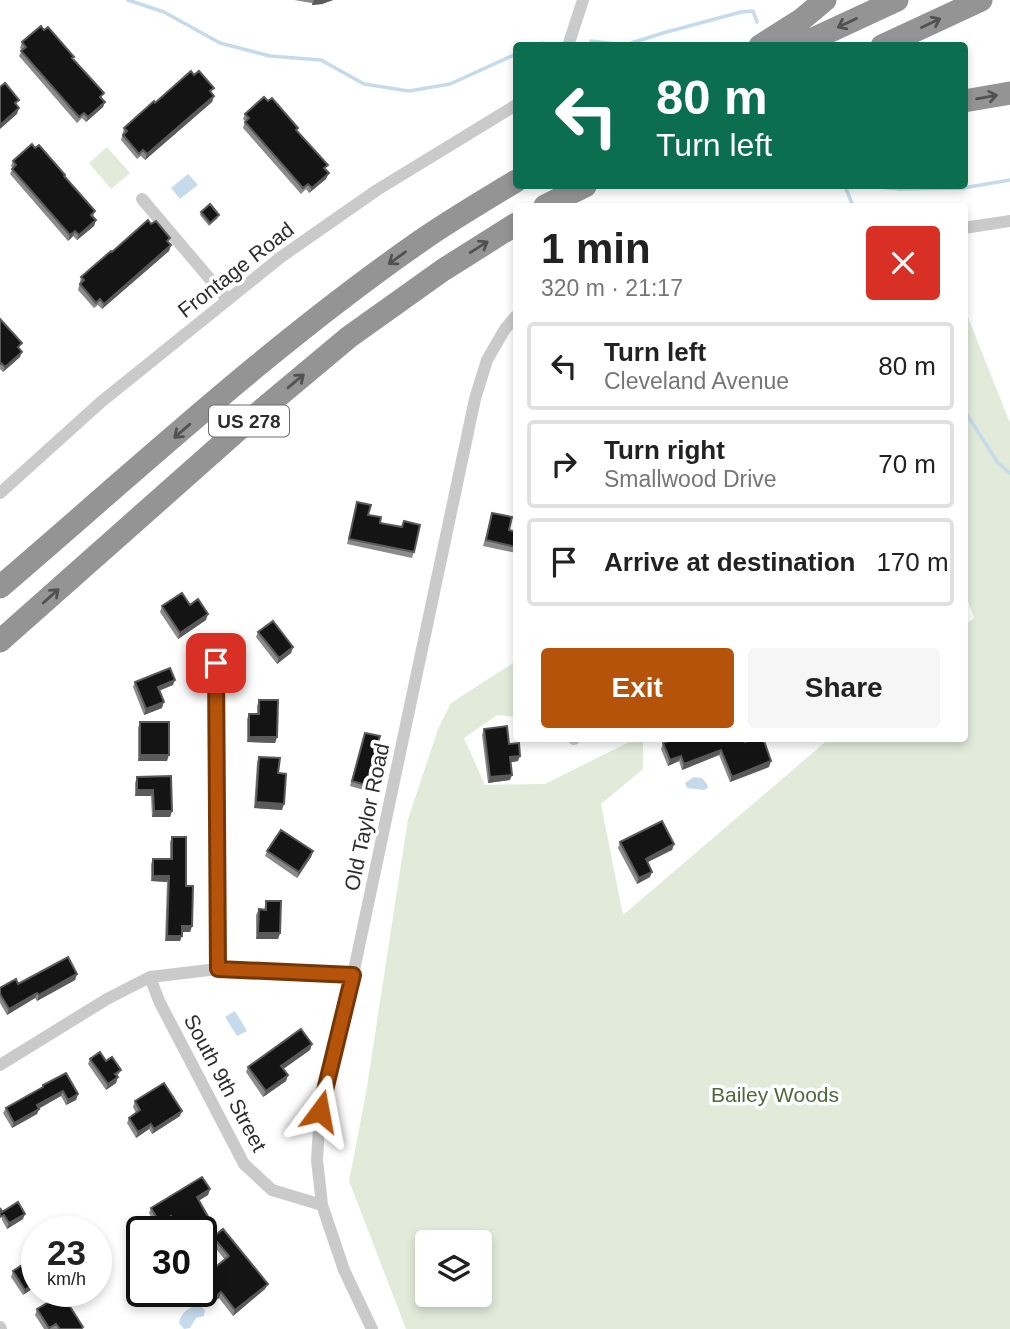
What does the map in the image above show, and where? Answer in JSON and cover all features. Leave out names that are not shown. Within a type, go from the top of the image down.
[{"type":"highway","points":[[766,42],[801,20],[825,0]]},
{"type":"highway","points":[[807,42],[897,0]]},
{"type":"highway","points":[[891,42],[981,0]]},
{"type":"highway","points":[[968,100],[1010,93]]},
{"type":"highway","name":"US 278","points":[[0,587],[246,376],[330,308],[423,239],[513,183]]},
{"type":"highway","points":[[551,203],[579,189]]},
{"type":"highway","name":"US 278","points":[[0,641],[238,430],[349,337],[443,270],[513,226]]},
{"type":"street","points":[[569,42],[582,4]]},
{"type":"street","name":"Frontage Road","points":[[0,493],[101,402],[281,257],[377,190],[513,107]]},
{"type":"street","points":[[142,199],[227,299]]},
{"type":"street","points":[[968,227],[1010,222]]},
{"type":"street","name":"Old Taylor Road","points":[[372,1329],[344,1270],[322,1205],[317,1160],[320,1111],[353,975],[475,399],[487,360],[513,320]]},
{"type":"street","points":[[216,663],[218,969]]},
{"type":"street","points":[[0,1065],[107,999],[150,977],[218,969],[353,975]]},
{"type":"street","name":"South 9th Street","points":[[150,977],[159,1000],[244,1164],[272,1190],[322,1205]]},
{"type":"green space","points":[[107,147],[130,173],[111,189],[89,163]]},
{"type":"green space","name":"Bailey Woods","points":[[968,317],[1010,423],[1010,1329],[406,1329],[349,1181],[366,1093],[408,819],[438,729],[451,703],[513,663],[513,717],[497,715],[464,738],[485,785],[545,784],[629,742],[643,742],[643,769],[601,804],[623,915],[825,742],[968,742],[968,623],[974,618],[968,601]]},
{"type":"water","points":[[188,174],[198,185],[180,199],[171,188]]},
{"type":"water","points":[[694,777],[702,778],[708,788],[687,788],[685,783]]},
{"type":"water","points":[[235,1011],[247,1031],[237,1036],[225,1017]]},
{"type":"water","points":[[202,1307],[205,1310],[204,1316],[196,1318],[190,1328],[184,1329],[179,1323],[183,1313],[189,1308]]},
{"type":"building","points":[[41,26],[44,30],[48,27],[104,93],[100,97],[105,102],[88,117],[84,113],[79,117],[21,51],[26,47],[22,42]]},
{"type":"building","points":[[191,71],[194,75],[199,71],[214,88],[210,91],[214,96],[147,154],[143,150],[139,154],[123,135],[127,131],[124,128]]},
{"type":"building","points":[[5,83],[19,100],[15,103],[19,108],[0,125],[0,87]]},
{"type":"building","points":[[264,97],[268,101],[272,98],[298,128],[296,130],[328,165],[324,168],[329,173],[312,188],[308,184],[303,188],[245,122],[249,118],[245,114]]},
{"type":"building","points":[[32,144],[35,148],[39,145],[95,211],[91,215],[96,220],[79,235],[75,231],[70,235],[12,169],[16,165],[13,161]]},
{"type":"building","points":[[210,204],[219,215],[210,223],[201,212]]},
{"type":"building","points":[[148,220],[151,224],[156,221],[170,238],[167,241],[171,245],[104,304],[100,299],[96,303],[80,284],[84,280],[81,277]]},
{"type":"building","points":[[0,319],[22,343],[18,347],[22,352],[5,367],[0,364]]},
{"type":"building","points":[[357,502],[371,505],[368,515],[381,517],[380,523],[402,527],[404,521],[420,525],[414,552],[349,539]]},
{"type":"building","points":[[492,513],[512,517],[509,530],[513,531],[513,546],[486,540]]},
{"type":"building","points":[[182,593],[190,605],[198,599],[208,614],[180,633],[162,606]]},
{"type":"building","points":[[273,621],[293,647],[279,658],[258,632]]},
{"type":"building","points":[[170,668],[175,680],[158,687],[164,702],[146,709],[135,682]]},
{"type":"building","points":[[259,700],[278,700],[277,737],[249,737],[249,714],[259,714]]},
{"type":"building","points":[[140,722],[169,722],[169,755],[140,755]]},
{"type":"building","points":[[507,726],[509,744],[519,743],[520,756],[510,757],[512,775],[490,777],[484,729]]},
{"type":"building","points":[[365,733],[380,736],[366,785],[352,781]]},
{"type":"building","points":[[764,742],[771,761],[732,777],[721,750],[684,764],[681,756],[670,760],[663,743]]},
{"type":"building","points":[[259,757],[280,758],[278,773],[286,774],[284,804],[256,802]]},
{"type":"building","points":[[171,776],[172,811],[154,811],[153,790],[137,790],[137,777]]},
{"type":"building","points":[[662,821],[674,844],[646,859],[652,872],[639,878],[620,842]]},
{"type":"building","points":[[281,830],[313,851],[299,872],[267,851]]},
{"type":"building","points":[[172,837],[186,837],[186,886],[193,886],[192,926],[182,926],[182,936],[167,936],[169,876],[153,876],[153,859],[172,859]]},
{"type":"building","points":[[266,901],[281,901],[280,933],[258,933],[259,909],[266,910]]},
{"type":"building","points":[[68,957],[77,974],[9,1009],[0,994],[0,988],[16,979],[18,984]]},
{"type":"building","points":[[301,1029],[312,1044],[281,1066],[288,1075],[266,1091],[248,1067]]},
{"type":"building","points":[[100,1052],[106,1061],[112,1057],[121,1070],[115,1074],[118,1077],[108,1084],[90,1059]]},
{"type":"building","points":[[66,1073],[78,1094],[68,1100],[63,1091],[37,1105],[39,1109],[14,1123],[6,1108]]},
{"type":"building","points":[[164,1083],[182,1111],[154,1129],[151,1124],[138,1132],[129,1118],[140,1110],[135,1101]]},
{"type":"building","points":[[202,1177],[210,1189],[197,1197],[208,1216],[156,1216],[151,1208]]},
{"type":"building","points":[[18,1202],[25,1214],[9,1223],[4,1215],[0,1217],[0,1208],[2,1212]]},
{"type":"building","points":[[223,1229],[268,1284],[235,1310],[221,1292],[217,1295],[217,1266],[229,1256],[217,1242],[217,1234]]},
{"type":"building","points":[[21,1266],[21,1284],[13,1271]]},
{"type":"building","points":[[70,1307],[83,1327],[60,1329],[56,1324],[49,1328],[37,1309]]},
{"type":"waterway","points":[[128,0],[164,12],[220,43],[270,56],[321,60],[364,84],[409,91],[450,84],[513,55]]},
{"type":"waterway","points":[[634,42],[741,12],[753,11],[757,22]]},
{"type":"waterway","points":[[591,41],[600,42]]},
{"type":"waterway","points":[[968,187],[1010,180]]},
{"type":"waterway","points":[[846,189],[852,203]]},
{"type":"waterway","points":[[968,416],[998,463],[1010,473]]},
{"type":"route","points":[[216,663],[218,969],[353,975],[320,1111]]}]
